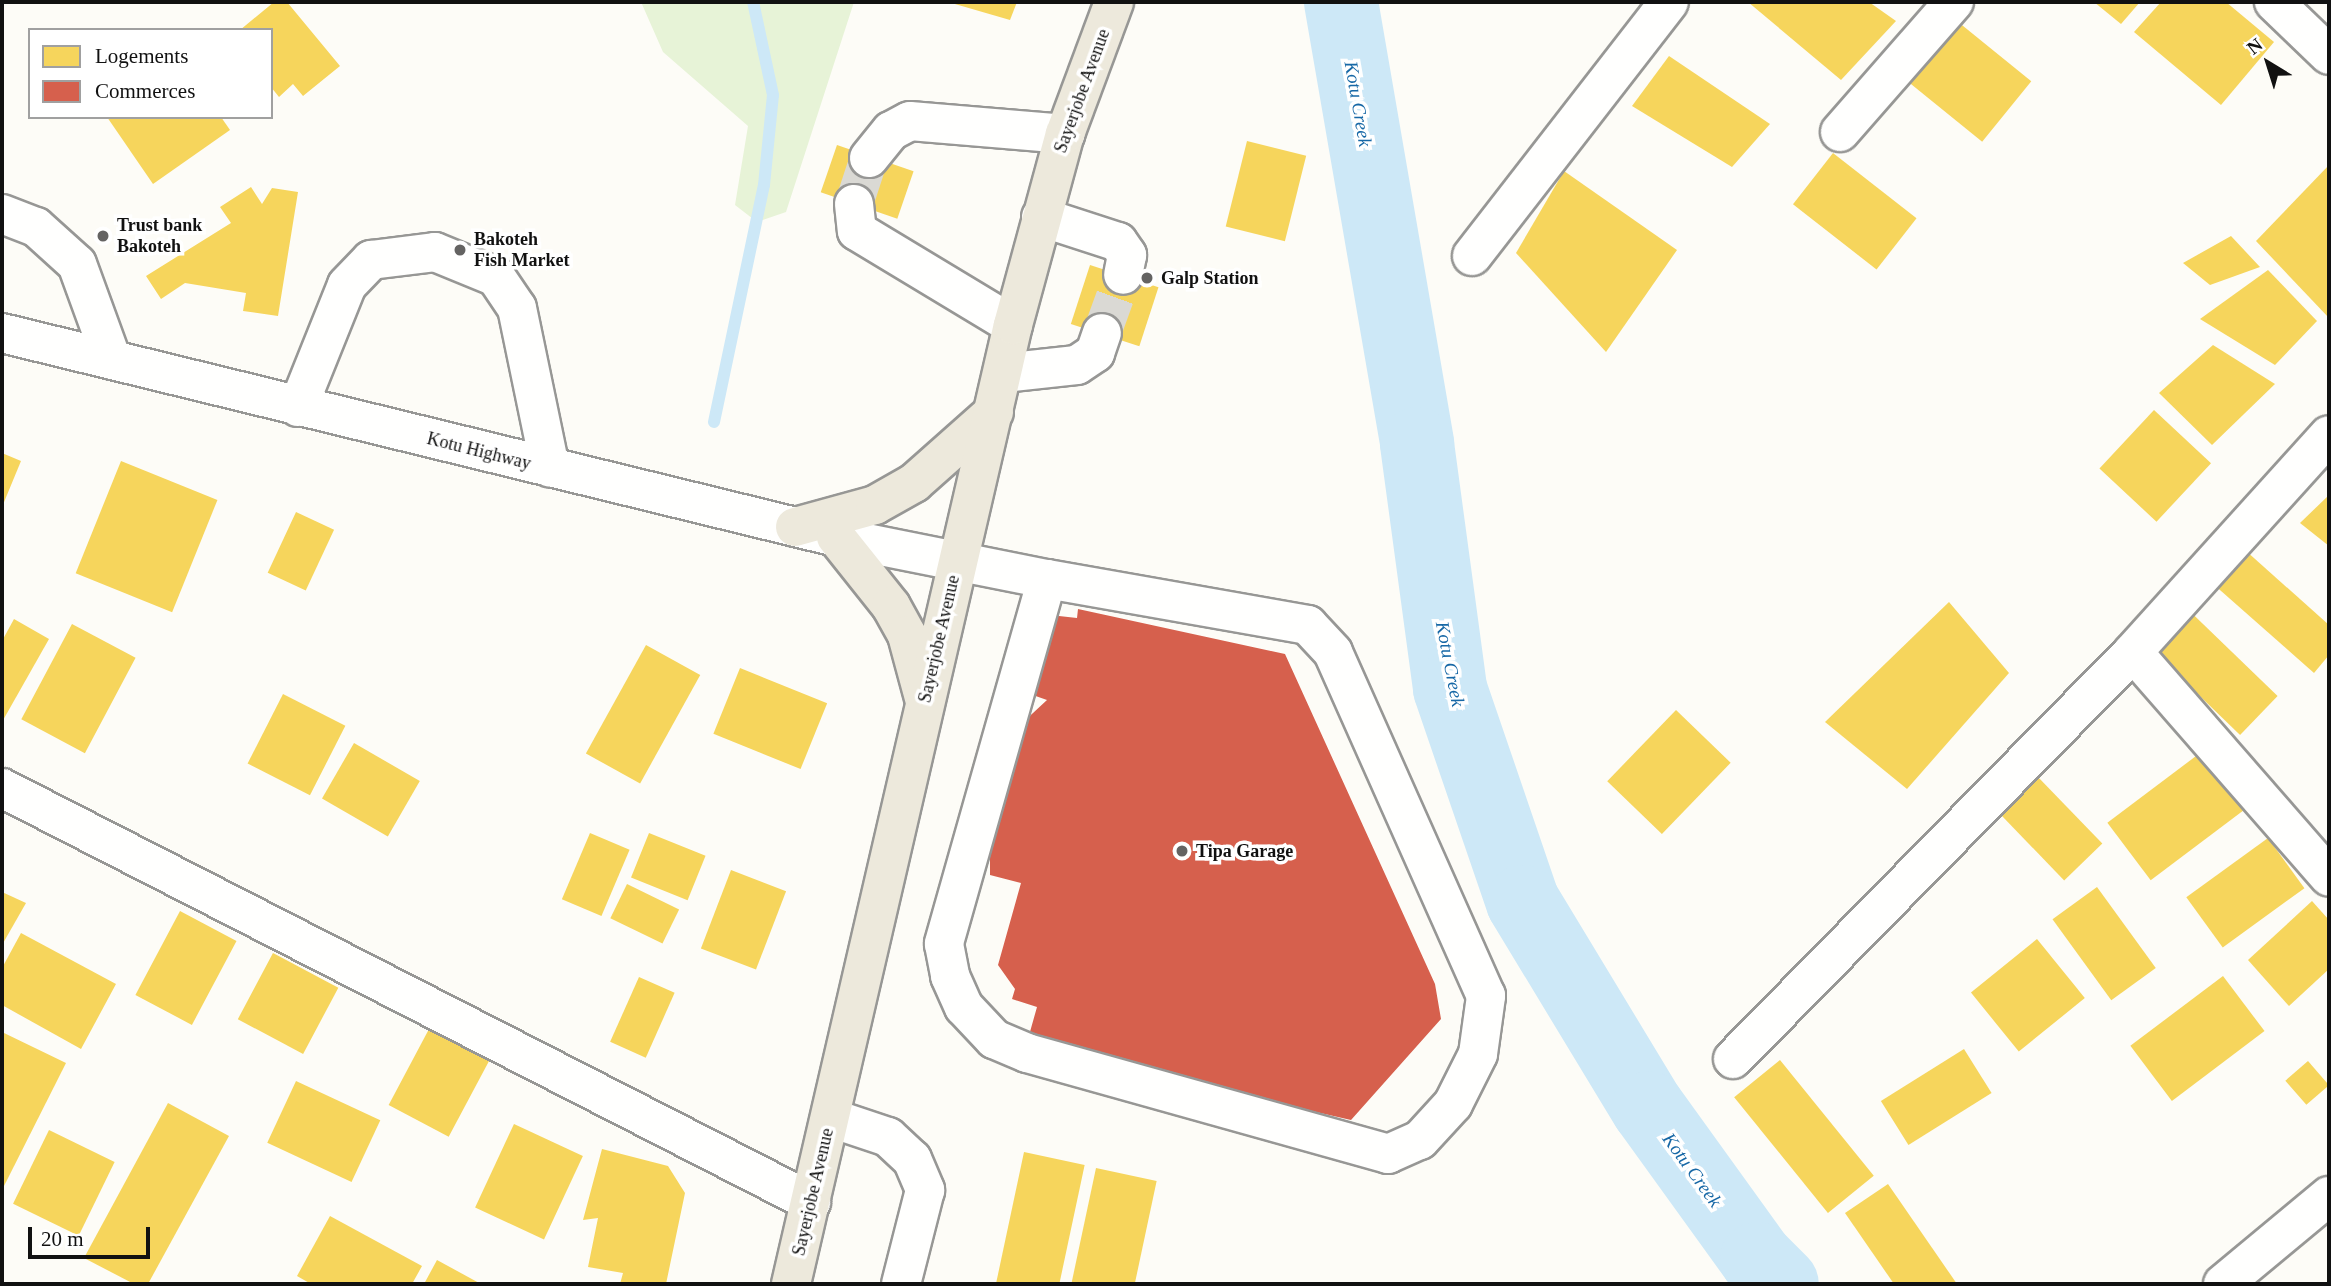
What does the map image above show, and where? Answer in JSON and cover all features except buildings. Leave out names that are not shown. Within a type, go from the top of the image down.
[{"type":"main road","name":"Sayerjobe Avenue","points":[[791,1284],[1013,325],[1065,134],[1114,2]]},
{"type":"main road","points":[[795,527],[875,505],[914,483],[994,412]]},
{"type":"main road","points":[[836,537],[897,616],[907,635],[925,701]]},
{"type":"street","points":[[1472,256],[1669,2]]},
{"type":"street","points":[[1840,132],[1954,2]]},
{"type":"street","points":[[2274,2],[2329,55]]},
{"type":"street","points":[[869,158],[891,131],[910,121],[1065,134]]},
{"type":"street","points":[[854,204],[856,231],[1013,325]]},
{"type":"street","points":[[2,214],[36,227],[77,264],[112,360]]},
{"type":"street","points":[[1041,217],[1118,242],[1127,255],[1123,275]]},
{"type":"street","points":[[298,407],[347,285],[372,260],[435,252],[496,277],[517,308],[550,468]]},
{"type":"street","name":"Kotu Highway","points":[[2,333],[298,407],[956,564],[1047,579],[1308,625],[1333,652],[1486,996],[1478,1055],[1453,1104],[1420,1140],[1388,1154],[1027,1053],[994,1039],[964,1007],[950,976],[944,944],[1047,579]]},
{"type":"street","points":[[1003,373],[1077,365],[1094,353],[1102,333]]},
{"type":"street","points":[[1733,1059],[2133,652],[2329,435]]},
{"type":"street","points":[[2133,652],[2329,877]]},
{"type":"street","points":[[2,788],[811,1202]]},
{"type":"street","points":[[831,1118],[888,1137],[912,1159],[925,1189],[901,1284]]},
{"type":"street","points":[[2223,1284],[2329,1196]]},
{"type":"green space","points":[[641,2],[854,2],[786,212],[757,222],[735,205],[748,126],[663,52]]},
{"type":"waterway","points":[[714,422],[764,185],[773,95],[753,2]]},
{"type":"waterway","name":"Kotu Creek","points":[[1341,2],[1417,444],[1450,689],[1523,902],[1648,1108],[1757,1259],[1782,1284]]},
{"type":"tunnel","points":[[854,204],[869,158]]},
{"type":"tunnel","points":[[1102,333],[1123,275]]},
{"type":"place","name":"Trust bank Bakoteh","points":[[103,236]]},
{"type":"place","name":"Bakoteh Fish Market","points":[[460,250]]},
{"type":"place","name":"Galp Station","points":[[1147,278]]},
{"type":"place","name":"Tipa Garage","points":[[1182,851]]}]
